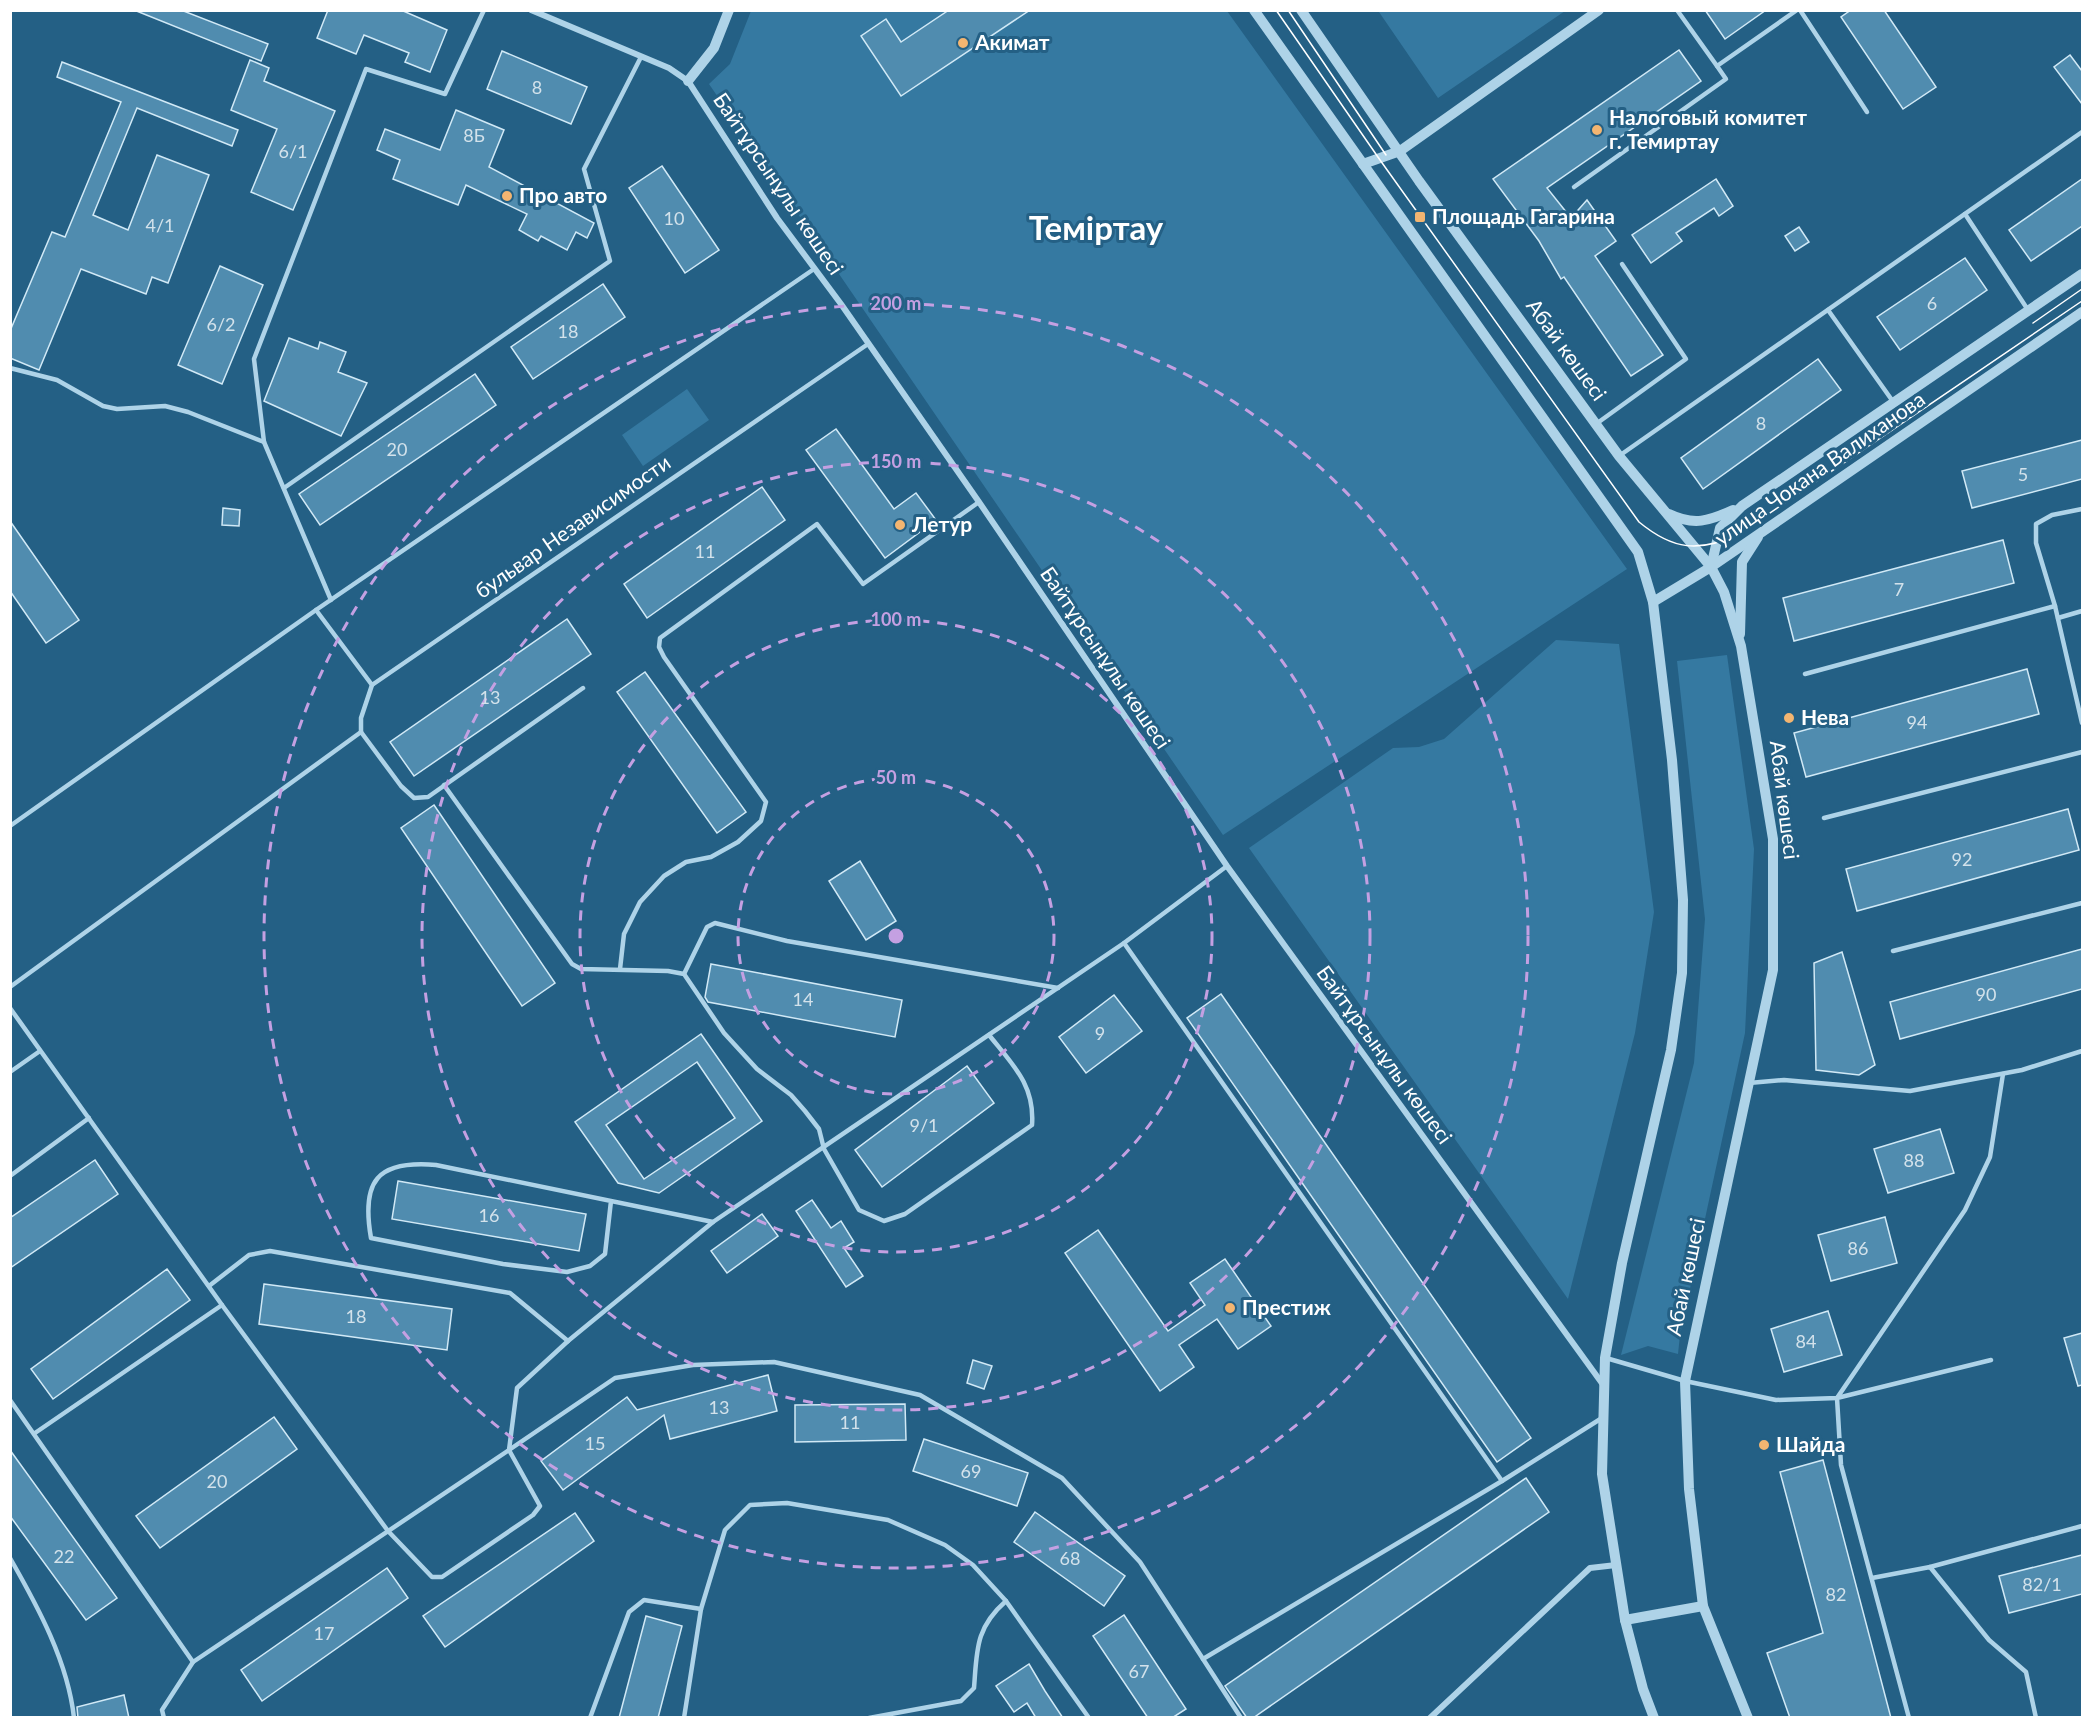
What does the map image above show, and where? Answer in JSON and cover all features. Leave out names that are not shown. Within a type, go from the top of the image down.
[{"type":"street","name":"Байтұрсынұлы көшесі","points":[[531,10],[669,68],[687,81],[777,218],[979,502],[1227,866],[1605,1387]]},
{"type":"street","points":[[687,81],[714,48],[729,10]]},
{"type":"street","points":[[1254,10],[1638,552],[1653,602],[1672,760],[1683,900],[1682,973],[1671,1050],[1622,1263],[1605,1358],[1602,1474],[1625,1620],[1643,1689],[1654,1718]]},
{"type":"street","name":"Абай көшесі","points":[[1301,10],[1619,456],[1711,567],[1724,592],[1741,646],[1773,839],[1773,970],[1685,1381],[1689,1489],[1703,1606],[1748,1718]]},
{"type":"street","points":[[1363,164],[1400,151],[1599,10]]},
{"type":"street","name":"улица Чокана Валиханова","points":[[1711,567],[1720,528],[1742,506],[2082,274]]},
{"type":"street","name":"улица Чокана Валиханова","points":[[1711,567],[2082,312]]},
{"type":"street","points":[[1665,512],[1695,523],[1713,519],[1742,506]]},
{"type":"street","points":[[1741,646],[1742,562],[1761,533]]},
{"type":"street","points":[[1653,602],[1711,567]]},
{"type":"street","points":[[1430,1718],[1590,1568],[1616,1565]]},
{"type":"street","points":[[1625,1620],[1703,1606]]},
{"type":"lane","points":[[331,600],[264,442],[254,358],[366,69],[445,94],[484,10]]},
{"type":"lane","points":[[1574,188],[1726,79],[1677,10]]},
{"type":"lane","points":[[1717,66],[1798,10],[1867,112]]},
{"type":"lane","points":[[284,488],[610,261],[584,169],[641,57]]},
{"type":"lane","points":[[1619,456],[2082,132]]},
{"type":"lane","points":[[1965,214],[2029,311]]},
{"type":"lane","points":[[1596,424],[1686,359],[1622,264]]},
{"type":"lane","points":[[10,826],[316,610],[814,268]]},
{"type":"lane","points":[[1828,310],[1894,404]]},
{"type":"lane","name":"бульвар Независимости","points":[[372,685],[868,344]]},
{"type":"lane","points":[[10,368],[57,380],[103,406],[117,409],[165,406],[188,412],[264,442]]},
{"type":"lane","points":[[620,969],[624,934],[640,902],[664,876],[686,862],[711,857],[738,842],[761,821],[766,802],[663,657],[658,647],[660,638],[817,524],[863,584],[979,502]]},
{"type":"lane","points":[[2082,509],[2052,515],[2036,524],[2036,543],[2055,606],[2082,723]]},
{"type":"lane","points":[[1805,674],[2055,606]]},
{"type":"lane","points":[[316,610],[372,685],[361,718],[361,732],[401,786],[414,798],[428,797],[584,688]]},
{"type":"lane","points":[[2058,618],[2082,611]]},
{"type":"lane","points":[[10,987],[361,732]]},
{"type":"lane","points":[[1824,818],[2082,752]]},
{"type":"lane","points":[[444,785],[572,964],[581,969],[620,969],[684,974]]},
{"type":"lane","points":[[10,1008],[222,1305],[388,1531],[432,1577],[442,1577],[533,1515],[540,1506],[509,1450],[517,1388],[567,1341],[713,1222],[824,1149],[1124,943],[1227,866]]},
{"type":"lane","points":[[1893,951],[2082,903]]},
{"type":"lane","points":[[684,974],[707,927],[715,923],[787,941],[1058,988]]},
{"type":"lane","points":[[1124,943],[1502,1482]]},
{"type":"lane","points":[[684,974],[724,1033],[756,1069],[791,1095],[819,1129],[824,1149],[859,1210],[884,1221],[905,1214],[1032,1125],[1034,1104],[1020,1073],[989,1035]]},
{"type":"lane","points":[[10,1072],[40,1050]]},
{"type":"lane","points":[[1748,1083],[1784,1080],[1910,1091],[2003,1074],[2082,1051]]},
{"type":"lane","points":[[1909,1718],[1841,1465],[1837,1398],[1965,1210],[1990,1157],[2003,1074]]},
{"type":"lane","points":[[10,1176],[89,1118]]},
{"type":"lane","points":[[611,1202],[605,1254],[590,1266],[567,1272],[503,1264],[371,1238],[367,1214],[368,1193],[382,1174],[397,1166],[416,1163],[436,1165],[713,1222]]},
{"type":"lane","points":[[209,1286],[249,1255],[270,1251],[510,1293],[567,1341]]},
{"type":"lane","points":[[35,1433],[222,1305]]},
{"type":"lane","points":[[1605,1358],[1685,1381],[1776,1400],[1837,1398],[1990,1360]]},
{"type":"lane","points":[[164,1718],[162,1710],[193,1662],[615,1378],[693,1365],[774,1362],[920,1395],[1062,1478],[1140,1562],[1241,1718]]},
{"type":"lane","points":[[10,1400],[193,1662]]},
{"type":"lane","points":[[1203,1659],[1502,1482],[1604,1417]]},
{"type":"lane","points":[[684,1718],[701,1609],[725,1530],[750,1505],[787,1503],[888,1520],[936,1541],[974,1564],[1006,1601],[1089,1718]]},
{"type":"lane","points":[[1872,1578],[1930,1567],[2082,1526]]},
{"type":"lane","points":[[10,1558],[34,1599],[70,1687],[74,1718]]},
{"type":"lane","points":[[1930,1567],[1989,1640],[2026,1672],[2036,1718]]},
{"type":"lane","points":[[590,1718],[629,1612],[644,1600],[701,1609]]},
{"type":"lane","points":[[869,1718],[961,1701],[974,1688],[977,1647],[988,1616],[1006,1601]]},
{"type":"shaded area","points":[[751,11],[1227,11],[1627,569],[1223,835],[709,84],[730,64]]},
{"type":"shaded area","points":[[1565,11],[1438,98],[1379,12]]},
{"type":"shaded area","points":[[687,389],[709,420],[643,466],[622,435]]},
{"type":"shaded area","points":[[1556,640],[1619,644],[1654,912],[1635,1033],[1568,1299],[1249,848],[1393,748],[1419,747],[1444,739]]},
{"type":"shaded area","points":[[1727,655],[1754,849],[1745,1033],[1680,1335],[1678,1354],[1648,1346],[1621,1355],[1694,1063],[1705,919],[1677,661]]},
{"type":"building","points":[[134,10],[181,10],[268,44],[261,61]]},
{"type":"building","points":[[328,10],[401,10],[447,30],[430,72],[405,62],[409,53],[364,35],[356,54],[317,38]]},
{"type":"building","points":[[949,10],[1030,10],[901,96],[861,36],[886,19],[901,42]]},
{"type":"building","points":[[1705,10],[1766,10],[1725,39]]},
{"type":"building","points":[[1851,10],[1884,10],[1936,87],[1903,109],[1841,17]]},
{"type":"building","points":[[1679,50],[1701,81],[1547,188],[1571,218],[1587,200],[1616,241],[1595,256],[1663,355],[1631,376],[1564,277],[1561,279],[1539,241],[1493,179]]},
{"type":"building","points":[[502,51],[587,87],[571,124],[487,89]]},
{"type":"building","points":[[2070,55],[2082,71],[2082,104],[2054,67]]},
{"type":"building","points":[[250,60],[269,68],[264,81],[335,111],[293,210],[251,192],[277,129],[231,110]]},
{"type":"building","points":[[62,62],[238,130],[232,146],[137,108],[93,215],[128,230],[157,155],[209,175],[168,283],[152,277],[146,294],[81,269],[39,370],[10,358],[10,331],[52,232],[65,237],[121,102],[57,77]]},
{"type":"building","points":[[456,110],[504,130],[489,167],[594,223],[587,238],[576,232],[567,250],[541,236],[538,241],[519,230],[527,214],[466,185],[458,205],[393,179],[400,160],[377,150],[385,129],[440,150]]},
{"type":"building","points":[[662,166],[719,250],[685,273],[629,188]]},
{"type":"building","points":[[1716,179],[1733,206],[1719,216],[1714,208],[1676,233],[1682,241],[1651,263],[1632,235]]},
{"type":"building","points":[[2082,179],[2082,226],[2031,261],[2009,230]]},
{"type":"building","points":[[1799,227],[1809,242],[1795,251],[1785,236]]},
{"type":"building","points":[[1965,258],[1987,290],[1900,350],[1877,317]]},
{"type":"building","points":[[220,266],[263,285],[222,384],[178,365]]},
{"type":"building","points":[[603,284],[625,317],[533,379],[511,347]]},
{"type":"building","points":[[289,338],[318,349],[320,342],[346,352],[338,372],[367,383],[341,436],[264,401]]},
{"type":"building","points":[[1818,359],[1841,390],[1703,489],[1681,458]]},
{"type":"building","points":[[475,374],[496,405],[320,525],[299,494]]},
{"type":"building","points":[[836,429],[894,509],[916,493],[936,520],[885,558],[806,450]]},
{"type":"building","points":[[2082,440],[2082,479],[1972,508],[1962,471]]},
{"type":"building","points":[[762,487],[785,520],[647,618],[624,584]]},
{"type":"building","points":[[223,508],[240,510],[239,526],[222,525]]},
{"type":"building","points":[[10,521],[79,620],[46,643],[10,591]]},
{"type":"building","points":[[2003,540],[2014,583],[1794,641],[1783,598]]},
{"type":"building","points":[[567,619],[591,654],[414,776],[390,742]]},
{"type":"building","points":[[2027,669],[2039,714],[1806,777],[1794,733]]},
{"type":"building","points":[[645,672],[746,812],[717,833],[617,692]]},
{"type":"building","points":[[434,805],[555,983],[522,1006],[401,828]]},
{"type":"building","points":[[2068,809],[2079,850],[1857,911],[1846,869]]},
{"type":"building","points":[[860,861],[896,921],[866,940],[829,881]]},
{"type":"building","points":[[2082,949],[2082,989],[1900,1039],[1890,1002]]},
{"type":"building","points":[[1842,952],[1875,1065],[1859,1075],[1816,1070],[1814,963]]},
{"type":"building","points":[[711,964],[902,1000],[895,1037],[708,1002],[705,997]]},
{"type":"building","points":[[1221,994],[1531,1438],[1497,1462],[1187,1018]]},
{"type":"building","points":[[1114,995],[1142,1031],[1086,1073],[1059,1037]]},
{"type":"building","points":[[701,1034],[762,1121],[659,1193],[618,1183],[575,1122]],"holes":[[[697,1062],[735,1118],[644,1179],[606,1125]]]},
{"type":"building","points":[[967,1066],[994,1103],[882,1187],[855,1150]]},
{"type":"building","points":[[1940,1129],[1954,1173],[1888,1193],[1874,1149]]},
{"type":"building","points":[[95,1160],[118,1194],[10,1268],[10,1218]]},
{"type":"building","points":[[398,1181],[586,1214],[579,1251],[392,1219]]},
{"type":"building","points":[[812,1200],[831,1228],[841,1221],[854,1242],[844,1248],[863,1276],[846,1287],[796,1211]]},
{"type":"building","points":[[762,1214],[778,1236],[727,1273],[711,1251]]},
{"type":"building","points":[[1885,1217],[1897,1263],[1831,1281],[1818,1235]]},
{"type":"building","name":"Престиж","points":[[1098,1230],[1168,1331],[1205,1305],[1190,1283],[1225,1259],[1271,1326],[1238,1349],[1217,1319],[1179,1345],[1194,1367],[1160,1391],[1065,1253]]},
{"type":"building","points":[[167,1269],[190,1300],[53,1399],[31,1369]]},
{"type":"building","points":[[264,1284],[452,1309],[447,1350],[259,1324]]},
{"type":"building","points":[[1828,1311],[1842,1355],[1784,1372],[1771,1329]]},
{"type":"building","points":[[2082,1333],[2082,1385],[2078,1386],[2064,1338]]},
{"type":"building","points":[[973,1360],[992,1366],[984,1389],[967,1383]]},
{"type":"building","points":[[768,1375],[777,1411],[670,1439],[664,1415],[563,1490],[541,1461],[627,1397],[637,1410]]},
{"type":"building","points":[[905,1404],[906,1440],[795,1442],[795,1405]]},
{"type":"building","points":[[274,1417],[297,1449],[160,1548],[136,1516]]},
{"type":"building","points":[[924,1439],[1028,1473],[1017,1506],[913,1471]]},
{"type":"building","points":[[10,1450],[117,1598],[86,1620],[10,1516]]},
{"type":"building","points":[[1823,1460],[1891,1718],[1790,1718],[1767,1653],[1823,1633],[1780,1472]]},
{"type":"building","points":[[1526,1478],[1549,1512],[1253,1718],[1247,1718],[1225,1686]]},
{"type":"building","points":[[1035,1512],[1125,1576],[1104,1606],[1014,1542]]},
{"type":"building","points":[[575,1513],[594,1541],[445,1647],[423,1616]]},
{"type":"building","points":[[2082,1555],[2082,1594],[2009,1613],[1999,1576]]},
{"type":"building","points":[[387,1568],[408,1598],[262,1701],[241,1670]]},
{"type":"building","points":[[1124,1615],[1186,1709],[1172,1718],[1148,1718],[1093,1636]]},
{"type":"building","points":[[646,1616],[682,1626],[658,1718],[619,1718]]},
{"type":"building","points":[[1029,1664],[1063,1718],[1036,1718],[1027,1703],[1014,1712],[996,1686]]},
{"type":"building","points":[[124,1695],[129,1718],[78,1718],[77,1707]]},
{"type":"tram line","points":[[1276,10],[1380,160],[1639,522],[1675,543],[1699,546],[1739,534],[2082,301]]},
{"type":"tram line","points":[[1288,10],[1386,155]]},
{"type":"tram line","points":[[2033,323],[2082,289]]},
{"type":"place","name":"Акимат","points":[[963,43]]},
{"type":"place","name":"Налоговый комитет г. Темиртау","points":[[1597,130]]},
{"type":"place","name":"Про авто","points":[[507,196]]},
{"type":"place","name":"Площадь Гагарина","points":[[1420,217]]},
{"type":"place","name":"Летур","points":[[900,525]]},
{"type":"place","name":"Нева","points":[[1789,718]]},
{"type":"place","name":"Престиж","points":[[1230,1308]]},
{"type":"place","name":"Шайда","points":[[1764,1445]]},
{"type":"district","name":"Теміртау","points":[[1096,228]]}]
